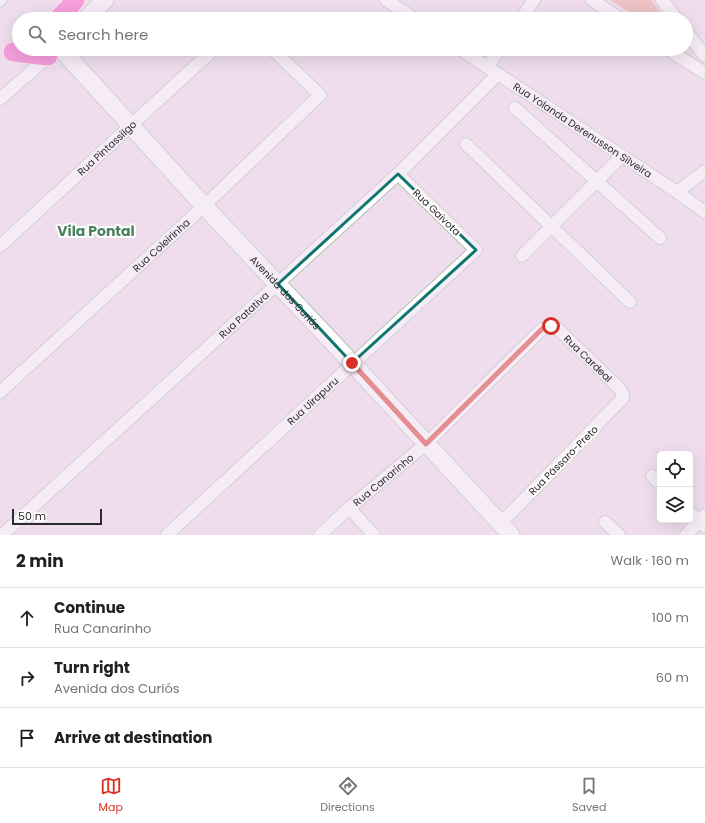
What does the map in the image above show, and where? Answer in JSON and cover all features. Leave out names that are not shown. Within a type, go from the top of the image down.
[{"type":"street","points":[[93,12],[105,0]]},
{"type":"street","points":[[386,0],[404,12]]},
{"type":"street","points":[[526,12],[534,0]]},
{"type":"street","points":[[592,0],[610,12]]},
{"type":"street","points":[[662,0],[671,12]]},
{"type":"street","points":[[693,40],[705,56]]},
{"type":"street","points":[[0,99],[49,56]]},
{"type":"street","name":"Avenida dos Curiós","points":[[60,56],[131,126],[506,529]]},
{"type":"street","name":"Rua Pintassilgo","points":[[0,246],[206,56]]},
{"type":"street","name":"Rua Coleirinha","points":[[0,392],[204,206],[320,96],[279,56]]},
{"type":"street","name":"Rua Yolanda Derenusson Silveira","points":[[470,56],[705,212]]},
{"type":"street","points":[[487,67],[495,56]]},
{"type":"street","points":[[678,56],[705,74]]},
{"type":"street","name":"Rua Patativa","points":[[2,535],[398,174],[498,74]]},
{"type":"street","points":[[515,108],[660,238]]},
{"type":"street","points":[[466,144],[630,302]]},
{"type":"street","points":[[522,256],[622,156]]},
{"type":"street","points":[[677,192],[705,171]]},
{"type":"street","name":"Rua Gaivota","points":[[398,174],[476,250]]},
{"type":"street","name":"Rua Uirapuru","points":[[167,535],[476,250]]},
{"type":"street","name":"Rua Cardeal","points":[[551,326],[559,330],[620,389],[623,394]]},
{"type":"street","name":"Rua Canarinho","points":[[320,535],[348,508],[426,444],[542,329],[551,326]]},
{"type":"street","name":"Rua Pássaro-Preto","points":[[506,529],[621,401],[623,394]]},
{"type":"street","points":[[348,508],[374,535]]},
{"type":"street","points":[[686,535],[703,521],[693,515]]},
{"type":"street","points":[[605,522],[619,535]]},
{"type":"lane","points":[[0,4],[4,0]]},
{"type":"highlighted area","points":[[398,174],[476,250],[352,363],[278,284]]},
{"type":"shaded area","points":[[610,0],[651,0],[660,12],[629,12]]},
{"type":"district","name":"Vila Pontal","points":[[96,231]]},
{"type":"route","points":[[352,363],[426,444],[542,329],[551,326]]}]
